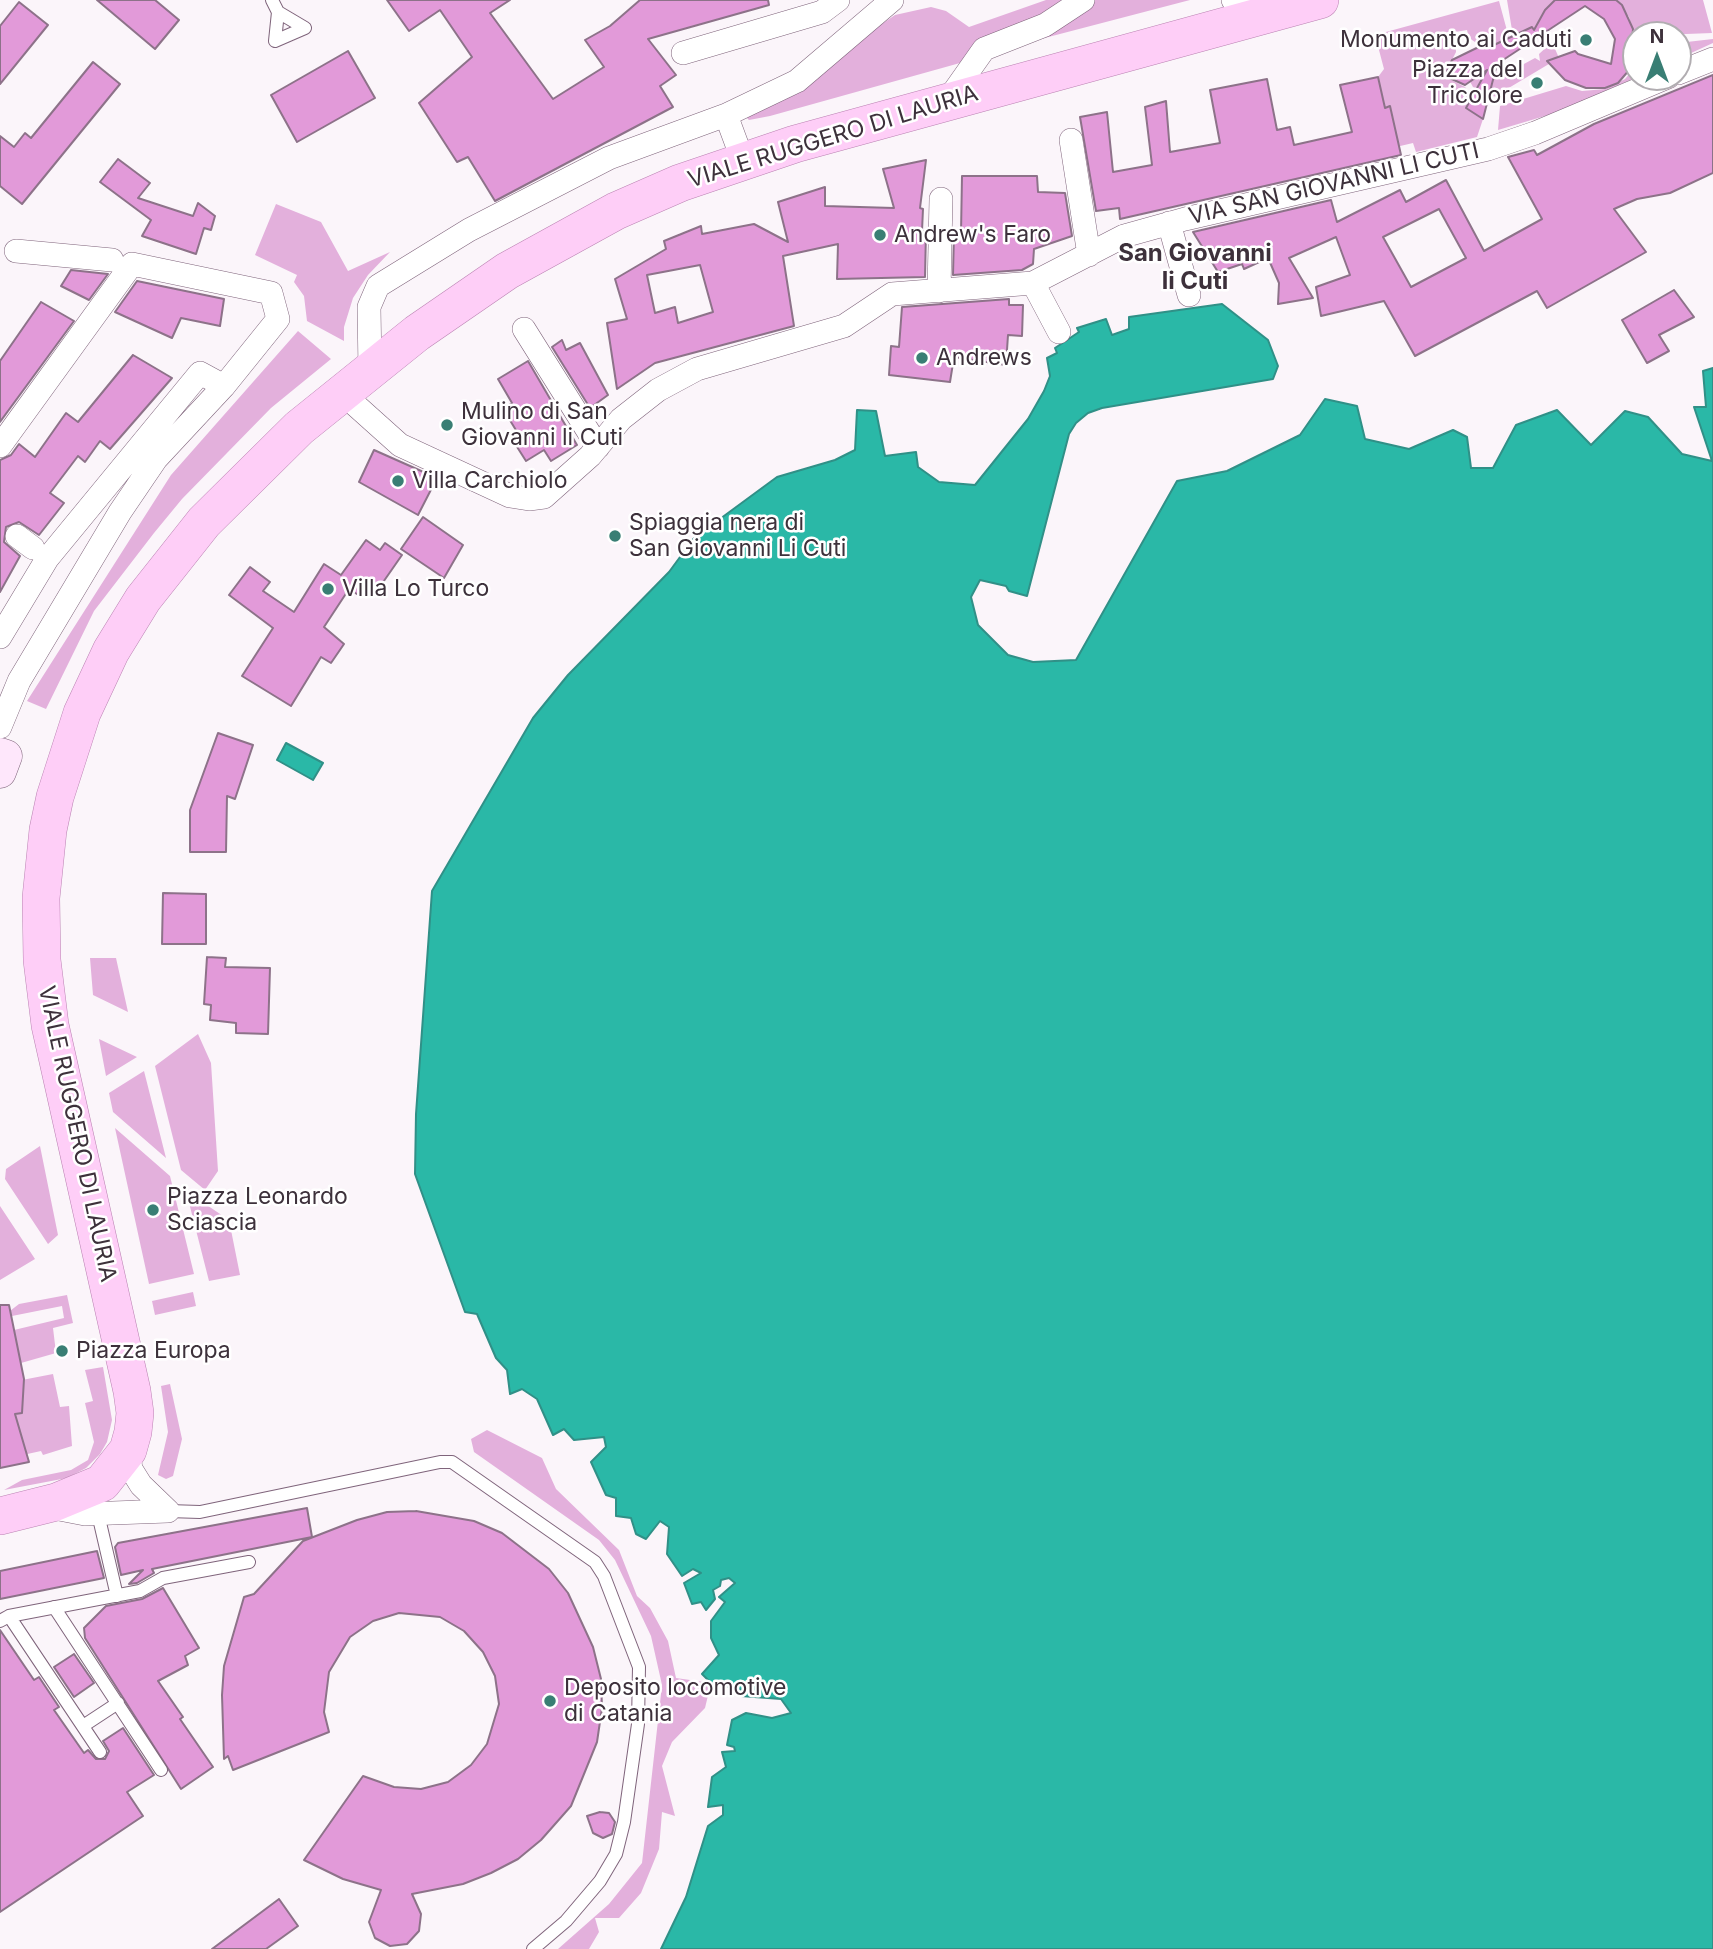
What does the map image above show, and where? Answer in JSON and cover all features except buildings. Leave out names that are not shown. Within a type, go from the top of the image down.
[{"type":"main road","name":"VIALE RUGGERO DI LAURIA","points":[[128,1450],[135,1413],[126,1362],[50,1025],[42,960],[42,887],[55,797],[82,713],[111,651],[143,599],[197,531],[239,485],[299,428],[370,370],[472,293],[545,248],[616,211],[743,161],[1248,8],[1320,0]]},
{"type":"main road","points":[[0,1516],[86,1492],[102,1483],[128,1450]]},
{"type":"street","points":[[683,52],[822,12],[838,0]]},
{"type":"street","points":[[370,370],[369,307],[379,286],[468,230],[609,158],[726,115],[797,81],[892,0]]},
{"type":"street","points":[[948,100],[984,50],[1045,25],[1083,0]]},
{"type":"street","points":[[1692,67],[1713,59]]},
{"type":"street","name":"VIA SAN GIOVANNI LI CUTI","points":[[342,393],[400,445],[510,496],[529,499],[544,497],[598,447],[621,419],[657,390],[697,369],[844,326],[892,294],[1033,283],[1124,236],[1169,223],[1488,149],[1535,133],[1635,91]]},
{"type":"street","points":[[726,115],[743,161]]},
{"type":"street","points":[[1071,140],[1089,255]]},
{"type":"street","points":[[939,291],[941,198]]},
{"type":"street","points":[[1169,223],[1189,295]]},
{"type":"street","points":[[1,752],[19,681],[120,512],[156,459],[224,386],[278,319],[271,293],[122,262],[8,250]]},
{"type":"street","points":[[0,446],[122,262]]},
{"type":"street","points":[[1033,283],[1059,332]]},
{"type":"street","points":[[524,329],[598,447]]},
{"type":"street","points":[[0,637],[47,559],[200,373],[224,386]]},
{"type":"street","points":[[128,1450],[131,1469],[141,1485],[168,1511]]},
{"type":"street","points":[[43,1506],[98,1514],[168,1511]]},
{"type":"lane","points":[[168,1511],[200,1512],[440,1462],[452,1462],[595,1562],[604,1576],[639,1667],[638,1724],[626,1810],[616,1854],[600,1881],[566,1920],[533,1949]]},
{"type":"lane","points":[[98,1514],[117,1596]]},
{"type":"lane","points":[[100,1752],[4,1618],[140,1591],[163,1578],[249,1562]]},
{"type":"lane","points":[[54,1607],[161,1770]]},
{"type":"lane","points":[[83,1726],[118,1703]]},
{"type":"shaded area","points":[[1046,0],[1062,0],[1054,12],[976,44],[960,63],[770,116],[749,120],[746,117],[895,15],[931,7],[946,11],[969,27]]},
{"type":"shaded area","points":[[1094,0],[1190,0],[991,52],[1072,19]]},
{"type":"shaded area","points":[[1507,0],[1555,0],[1541,17],[1538,33],[1513,36]]},
{"type":"shaded area","points":[[1616,0],[1703,0],[1712,33],[1692,34],[1692,21],[1630,21]]},
{"type":"shaded area","points":[[1499,1],[1509,38],[1499,44],[1494,44],[1492,40],[1481,46],[1469,38],[1467,30],[1455,32],[1456,52],[1444,76],[1465,87],[1472,97],[1466,107],[1484,116],[1477,137],[1416,152],[1413,143],[1396,147],[1389,106],[1385,108],[1378,77],[1384,69],[1375,35]]},
{"type":"shaded area","points":[[1713,39],[1713,43],[1692,53],[1692,41]]},
{"type":"shaded area","points":[[1552,42],[1559,58],[1507,89],[1501,97],[1490,96],[1473,87],[1462,67],[1461,55],[1473,49],[1494,73],[1515,67],[1519,71],[1522,65],[1535,58],[1540,61],[1539,54]]},
{"type":"shaded area","points":[[1622,80],[1622,84],[1555,113],[1498,130],[1500,106],[1566,86],[1582,91],[1605,89]]},
{"type":"shaded area","points":[[276,204],[321,222],[348,271],[390,252],[368,275],[353,298],[344,327],[344,341],[307,321],[304,296],[294,282],[297,275],[255,255]]},
{"type":"shaded area","points":[[1222,304],[1268,340],[1278,366],[1273,379],[1102,408],[1088,413],[1076,423],[1069,434],[1027,596],[1009,591],[1006,586],[980,580],[971,597],[978,625],[1008,655],[1033,662],[1076,660],[1177,481],[1227,471],[1300,435],[1325,399],[1357,406],[1365,439],[1409,449],[1453,430],[1467,437],[1471,468],[1493,468],[1516,425],[1557,410],[1591,445],[1625,411],[1648,417],[1682,454],[1712,461],[1694,407],[1706,407],[1703,371],[1713,368],[1713,1949],[661,1949],[686,1897],[708,1826],[723,1815],[723,1805],[708,1807],[712,1777],[726,1767],[722,1752],[735,1751],[734,1747],[727,1745],[732,1720],[746,1713],[772,1718],[791,1713],[781,1699],[741,1696],[747,1691],[711,1683],[702,1674],[719,1655],[711,1638],[711,1621],[725,1602],[719,1597],[735,1583],[729,1578],[721,1580],[720,1586],[713,1590],[715,1599],[706,1610],[701,1602],[692,1604],[684,1583],[701,1573],[693,1569],[682,1576],[667,1554],[669,1527],[660,1521],[646,1539],[636,1534],[631,1518],[616,1516],[616,1498],[606,1495],[591,1462],[606,1447],[604,1437],[574,1440],[564,1429],[553,1435],[537,1399],[522,1389],[510,1394],[507,1370],[496,1358],[477,1314],[465,1312],[415,1174],[416,1114],[432,891],[533,718],[568,675],[669,572],[694,538],[777,477],[835,460],[855,450],[857,410],[876,411],[885,456],[916,452],[918,467],[939,482],[975,485],[1028,419],[1044,391],[1050,376],[1047,358],[1057,353],[1055,348],[1079,332],[1077,328],[1106,319],[1112,335],[1129,329],[1129,317]]},
{"type":"shaded area","points":[[298,331],[331,359],[271,408],[182,499],[154,533],[94,611],[46,709],[27,701],[171,475]]},
{"type":"shaded area","points":[[286,743],[323,763],[313,780],[277,760]]},
{"type":"shaded area","points":[[90,958],[116,958],[128,1012],[93,995]]},
{"type":"shaded area","points":[[198,1034],[211,1063],[218,1171],[205,1190],[181,1170],[155,1066]]},
{"type":"shaded area","points":[[99,1039],[137,1057],[106,1076]]},
{"type":"shaded area","points":[[144,1071],[166,1158],[113,1112],[109,1093]]},
{"type":"shaded area","points":[[115,1128],[170,1176],[194,1274],[149,1284]]},
{"type":"shaded area","points":[[40,1146],[58,1235],[48,1244],[5,1179],[6,1169]]},
{"type":"shaded area","points":[[186,1191],[229,1220],[240,1275],[209,1281]]},
{"type":"shaded area","points":[[0,1206],[35,1259],[0,1280]]},
{"type":"shaded area","points":[[193,1292],[196,1306],[155,1315],[152,1301]]},
{"type":"shaded area","points":[[67,1295],[73,1323],[53,1328],[56,1353],[7,1367],[0,1346],[14,1330],[64,1318],[62,1306],[7,1317],[6,1314],[19,1304]]},
{"type":"shaded area","points":[[103,1367],[112,1420],[107,1442],[100,1454],[86,1468],[67,1478],[4,1490],[22,1480],[71,1470],[88,1460],[94,1442],[85,1403],[93,1401],[85,1370]]},
{"type":"shaded area","points":[[53,1374],[60,1407],[69,1406],[72,1446],[43,1455],[41,1451],[0,1460],[0,1418],[22,1413],[22,1380]]},
{"type":"shaded area","points":[[170,1384],[182,1439],[173,1476],[166,1479],[158,1475],[168,1432],[161,1386]]},
{"type":"shaded area","points":[[487,1430],[542,1458],[556,1489],[619,1550],[637,1596],[650,1608],[668,1641],[676,1678],[711,1683],[705,1708],[672,1742],[662,1766],[675,1816],[662,1812],[659,1849],[641,1893],[619,1918],[595,1918],[599,1932],[589,1949],[558,1949],[609,1904],[642,1863],[662,1685],[651,1636],[615,1560],[599,1540],[474,1452],[471,1439]]},
{"type":"place","name":"Monumento ai Caduti","points":[[1586,40]]},
{"type":"place","name":"Piazza del Tricolore","points":[[1537,83]]},
{"type":"place","name":"Andrew's Faro","points":[[880,235]]},
{"type":"place","name":"Andrews","points":[[922,358]]},
{"type":"place","name":"Mulino di San Giovanni li Cuti","points":[[447,425]]},
{"type":"place","name":"Villa Carchiolo","points":[[398,481]]},
{"type":"place","name":"Spiaggia nera di San Giovanni Li Cuti","points":[[615,536]]},
{"type":"place","name":"Villa Lo Turco","points":[[328,589]]},
{"type":"place","name":"Piazza Leonardo Sciascia","points":[[153,1210]]},
{"type":"place","name":"Piazza Europa","points":[[62,1351]]},
{"type":"place","name":"Deposito locomotive di Catania","points":[[550,1701]]},
{"type":"district","name":"San Giovanni li Cuti","points":[[1195,268]]}]
